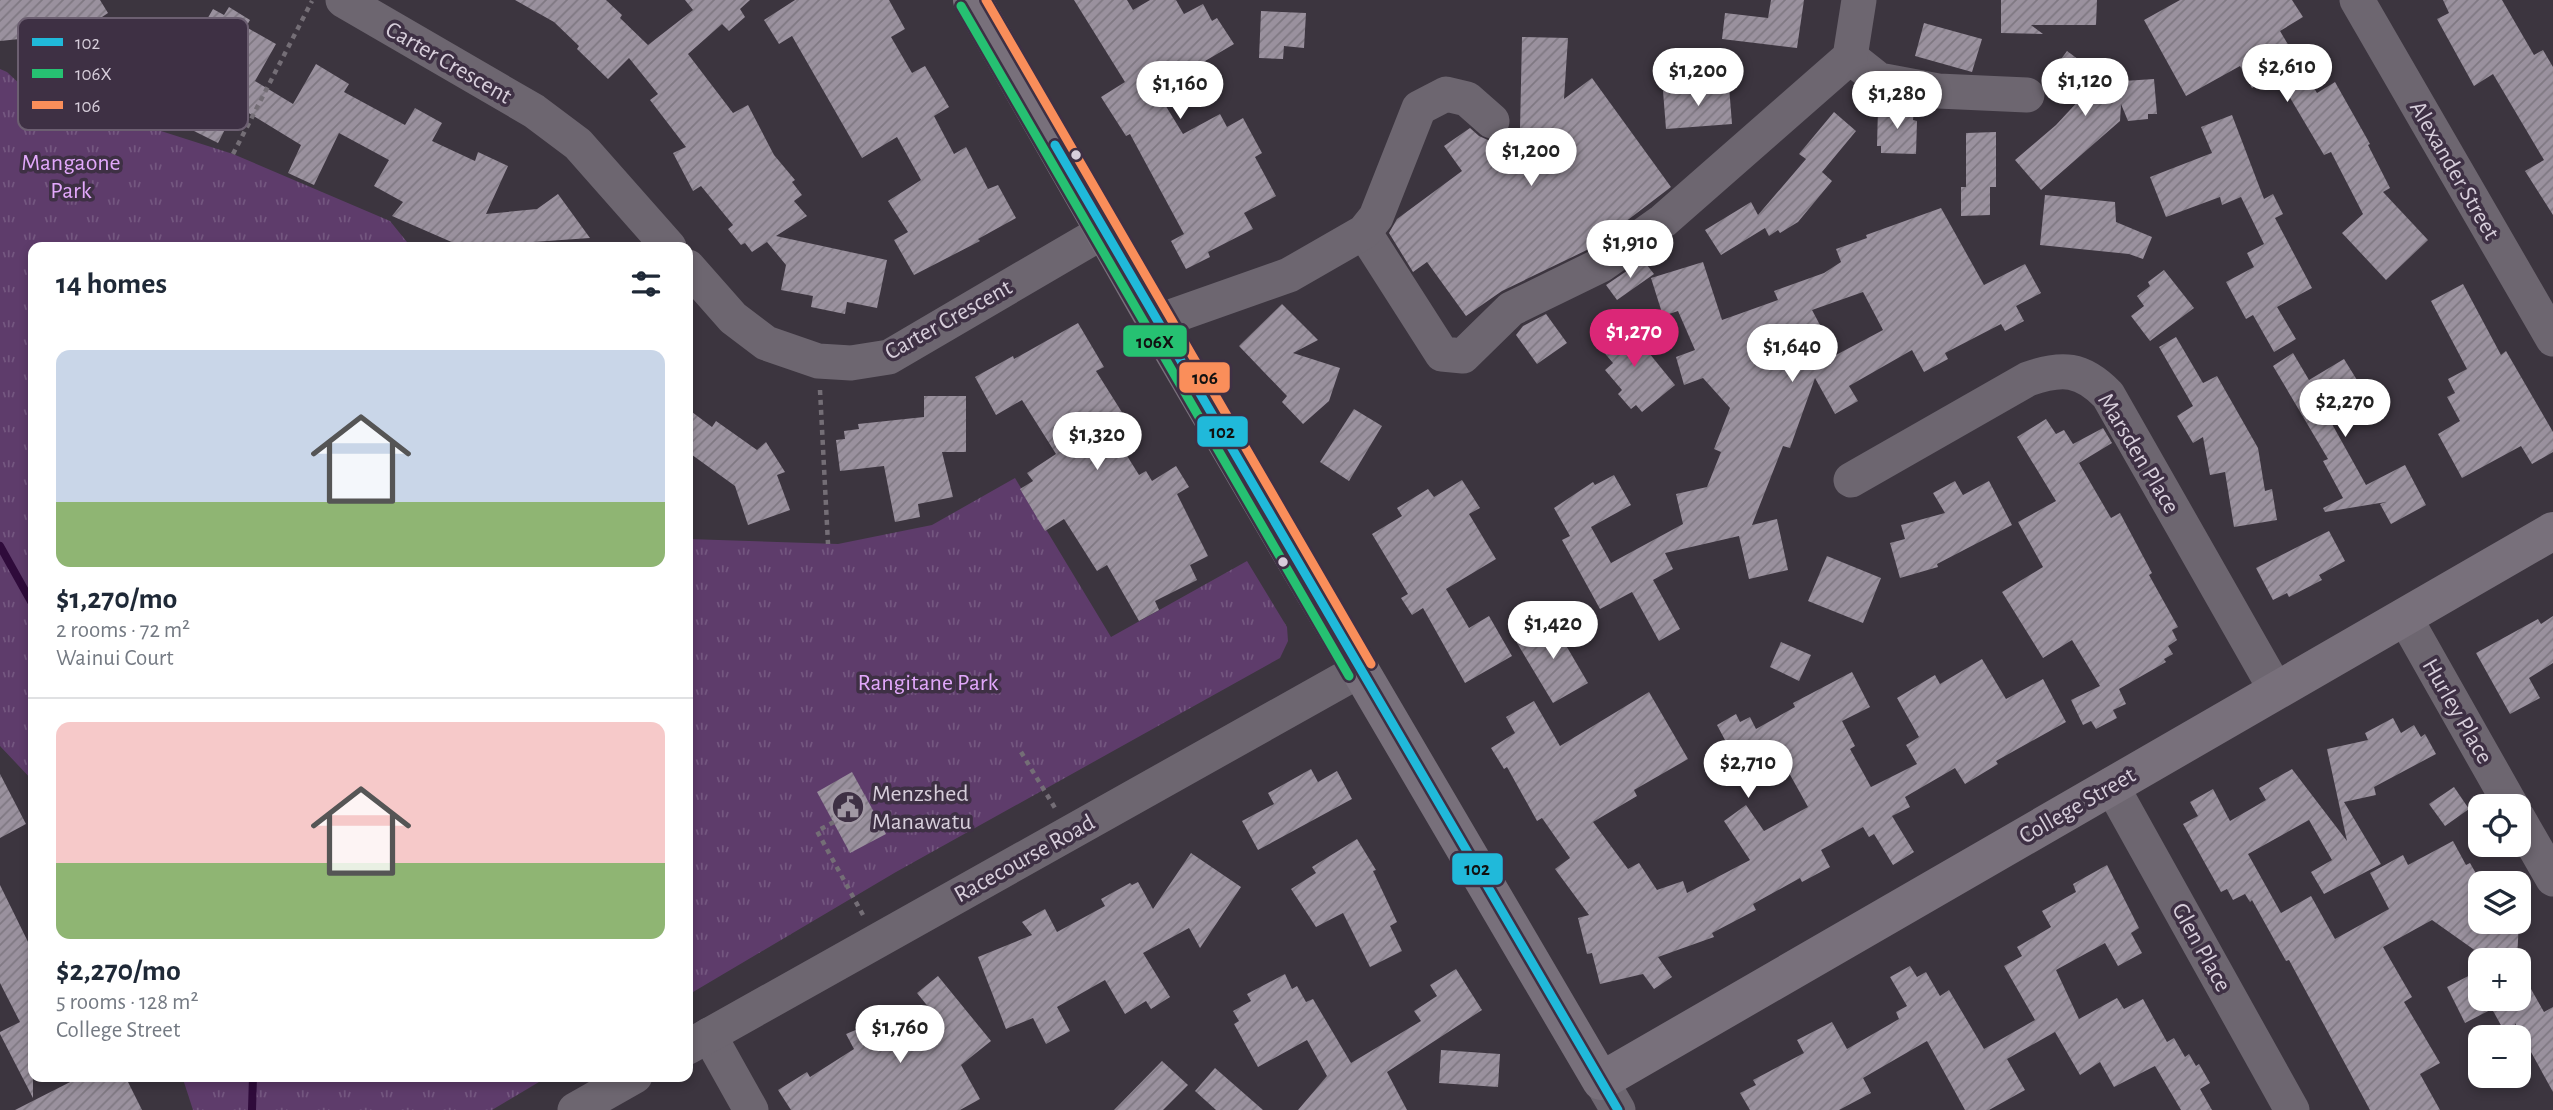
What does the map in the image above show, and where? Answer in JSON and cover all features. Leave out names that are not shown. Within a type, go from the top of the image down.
[{"type":"main road","points":[[972,0],[1156,322],[1609,1095]]},
{"type":"main road","name":"College Street","points":[[1609,1095],[2111,785],[2553,531]]},
{"type":"street","name":"Carter Crescent","points":[[342,0],[534,111],[578,144],[665,242]]},
{"type":"street","points":[[1364,232],[1442,354],[1463,356],[1511,309],[1601,265],[1663,221],[1850,57],[1858,0]]},
{"type":"street","name":"Alexander Street","points":[[2357,0],[2553,340]]},
{"type":"street","points":[[1850,57],[1880,80],[1938,91],[2027,94]]},
{"type":"street","points":[[1156,322],[1289,275],[1364,232],[1376,217],[1419,108],[1446,94],[1466,99],[1492,121]]},
{"type":"street","name":"Carter Crescent","points":[[693,273],[733,318],[766,344],[818,361],[851,363],[889,357],[1104,231]]},
{"type":"street","name":"Marsden Place","points":[[1851,480],[2028,379],[2052,370],[2075,373],[2094,380],[2108,395],[2276,690]]},
{"type":"street","name":"Hurley Place","points":[[2404,616],[2505,794]]},
{"type":"street","name":"Racecourse Road","points":[[698,1041],[1360,670]]},
{"type":"street","name":"Glen Place","points":[[2111,785],[2292,1110]]},
{"type":"street","points":[[2531,841],[2553,879]]},
{"type":"street","points":[[698,1041],[751,1110]]},
{"type":"street","points":[[575,1110],[624,1082]]},
{"type":"path","points":[[248,126],[312,0]]},
{"type":"path","points":[[233,155],[246,130]]},
{"type":"path","points":[[818,361],[828,544]]},
{"type":"path","points":[[1021,752],[1069,832]]},
{"type":"path","points":[[834,822],[817,831],[877,940]]},
{"type":"green space","name":"Mangaone Park","points":[[0,69],[18,82],[18,130],[158,130],[233,154],[390,221],[407,242],[28,242],[28,776],[0,746]]},
{"type":"green space","name":"Rangitane Park","points":[[1015,478],[1111,637],[1247,561],[1287,627],[1288,641],[1280,658],[896,872],[693,992],[693,539],[838,544],[932,525]]},
{"type":"green space","points":[[184,1082],[539,1082],[492,1110],[193,1110]]},
{"type":"building","points":[[0,0],[100,0],[108,13],[100,18],[18,18],[18,39],[0,41]]},
{"type":"building","points":[[515,0],[606,0],[648,45],[693,10],[685,0],[750,0],[740,9],[745,17],[729,31],[722,24],[688,54],[733,113],[748,105],[774,155],[795,180],[792,182],[802,195],[794,201],[807,216],[776,236],[887,260],[877,308],[847,302],[845,314],[811,307],[813,296],[781,290],[786,265],[767,242],[752,252],[745,243],[741,245],[728,229],[733,225],[701,186],[693,191],[673,153],[686,147],[650,100],[658,94],[629,58],[608,79],[554,22]]},
{"type":"building","points":[[795,0],[889,0],[905,29],[891,37],[912,73],[925,66],[949,107],[934,116],[954,154],[966,147],[988,189],[998,185],[1016,218],[978,239],[980,241],[914,275],[894,240],[908,232],[888,201],[921,180],[897,137],[862,158],[792,36],[779,44],[764,20]]},
{"type":"building","points":[[1074,0],[1127,0],[1133,10],[1150,0],[1176,0],[1184,14],[1203,4],[1212,21],[1217,18],[1234,44],[1156,90],[1183,134],[1220,114],[1227,127],[1243,118],[1262,153],[1255,157],[1276,196],[1244,213],[1253,229],[1208,252],[1210,257],[1186,269],[1171,241],[1184,234],[1130,134],[1126,136],[1101,97],[1125,82]]},
{"type":"building","points":[[1771,0],[1804,0],[1797,48],[1722,39],[1725,13],[1768,18]]},
{"type":"building","points":[[2001,0],[2097,0],[2096,25],[2031,25],[2043,34],[2001,33]]},
{"type":"building","points":[[2180,0],[2292,0],[2303,17],[2280,31],[2317,93],[2335,82],[2370,144],[2368,145],[2390,188],[2383,192],[2428,240],[2386,280],[2342,233],[2363,214],[2331,152],[2324,155],[2276,74],[2252,88],[2240,66],[2186,96],[2144,20]]},
{"type":"building","points":[[2443,0],[2502,0],[2534,55],[2543,50],[2553,67],[2553,215],[2525,171],[2544,160],[2493,74],[2474,86],[2437,19],[2449,13]]},
{"type":"building","points":[[229,7],[247,18],[208,18],[213,9],[224,15]]},
{"type":"building","points":[[1261,11],[1306,13],[1304,48],[1284,46],[1283,59],[1259,58]]},
{"type":"building","points":[[1924,23],[1982,39],[1972,72],[1915,56]]},
{"type":"building","points":[[248,28],[276,44],[255,81],[293,104],[316,64],[349,84],[344,92],[405,125],[415,108],[442,123],[432,141],[475,161],[478,152],[508,166],[486,214],[537,209],[558,194],[590,238],[534,242],[452,242],[392,216],[403,202],[374,186],[389,160],[339,133],[314,185],[288,173],[301,145],[248,113]]},
{"type":"building","points":[[1522,37],[1568,38],[1564,99],[1592,78],[1671,187],[1591,248],[1502,291],[1466,316],[1427,262],[1413,272],[1389,233],[1397,219],[1462,171],[1444,146],[1470,128],[1490,141],[1495,148],[1520,129]]},
{"type":"building","points":[[2067,51],[2109,82],[2154,79],[2157,114],[2148,114],[2148,119],[2128,121],[2121,104],[2120,121],[2041,190],[2015,160],[2056,125],[2082,97],[2050,74]]},
{"type":"building","points":[[1729,86],[1732,124],[1666,129],[1663,91]]},
{"type":"building","points":[[1878,108],[1914,108],[1913,120],[1917,121],[1916,154],[1881,153],[1881,146],[1877,146]]},
{"type":"building","points":[[1834,112],[1856,131],[1822,172],[1832,181],[1798,222],[1769,236],[1765,228],[1721,255],[1705,230],[1751,202],[1758,215],[1806,159],[1799,154]]},
{"type":"building","points":[[2232,115],[2264,199],[2273,194],[2283,214],[2275,218],[2312,288],[2277,307],[2296,339],[2274,352],[2253,315],[2246,319],[2226,282],[2254,267],[2247,253],[2264,244],[2241,197],[2222,205],[2220,197],[2166,217],[2150,177],[2212,153],[2201,127]]},
{"type":"building","points":[[192,130],[225,130],[218,143]]},
{"type":"building","points":[[1996,132],[1996,187],[1990,187],[1990,215],[1961,216],[1961,187],[1966,187],[1966,133]]},
{"type":"building","points":[[2045,195],[2115,202],[2116,222],[2152,237],[2143,259],[2129,254],[2040,245]]},
{"type":"building","points":[[1941,208],[1984,285],[2025,264],[2041,293],[2016,306],[2024,321],[2005,331],[2001,324],[1945,353],[1948,359],[1924,372],[1912,350],[1849,386],[1858,401],[1835,414],[1815,378],[1790,448],[1783,446],[1752,525],[1777,519],[1788,570],[1749,579],[1739,536],[1665,553],[1673,569],[1653,580],[1680,629],[1659,641],[1632,592],[1600,609],[1562,540],[1570,536],[1554,508],[1593,482],[1595,485],[1614,475],[1631,505],[1591,527],[1611,563],[1683,524],[1676,494],[1707,487],[1721,452],[1714,449],[1730,408],[1703,378],[1684,385],[1676,357],[1695,350],[1678,311],[1663,316],[1651,278],[1703,262],[1722,320],[1778,300],[1774,291],[1824,273],[1841,262],[1836,249],[1867,238],[1866,235]],"holes":[[[1863,292],[1883,330],[1836,355],[1812,310]]]},
{"type":"building","points":[[1643,260],[1654,274],[1617,300],[1606,285]]},
{"type":"building","points":[[2164,270],[2194,308],[2150,341],[2131,316],[2144,306],[2137,296],[2150,286],[2148,282]]},
{"type":"building","points":[[2463,284],[2501,355],[2506,351],[2553,432],[2553,452],[2532,464],[2521,446],[2462,478],[2438,434],[2460,421],[2447,397],[2455,393],[2448,379],[2467,369],[2431,301]]},
{"type":"building","points":[[1282,304],[1318,340],[1293,353],[1340,368],[1329,401],[1303,424],[1282,402],[1287,396],[1239,346]]},
{"type":"building","points":[[1546,314],[1567,343],[1537,364],[1516,335],[1523,326]]},
{"type":"building","points":[[1623,321],[1675,385],[1642,412],[1636,405],[1631,409],[1618,394],[1622,390],[1605,370],[1613,363],[1596,343]]},
{"type":"building","points":[[1078,323],[1104,367],[1096,371],[1130,425],[1114,435],[1139,475],[1146,471],[1152,481],[1176,466],[1189,487],[1177,494],[1208,556],[1190,565],[1197,580],[1155,601],[1159,610],[1139,621],[1107,565],[1097,571],[1064,519],[1045,531],[1020,489],[1033,481],[1027,473],[1056,454],[1022,400],[996,415],[975,377],[1013,356],[1014,359]]},
{"type":"building","points":[[2176,337],[2203,383],[2217,376],[2258,448],[2265,491],[2272,489],[2277,520],[2234,527],[2225,472],[2210,475],[2203,437],[2193,443],[2177,416],[2193,406],[2159,347]]},
{"type":"building","points":[[2293,353],[2309,380],[2344,359],[2370,401],[2332,424],[2366,485],[2405,465],[2426,505],[2391,524],[2380,504],[2386,502],[2325,512],[2323,508],[2343,498],[2323,461],[2328,459],[2273,366]]},
{"type":"building","points":[[924,396],[966,396],[966,452],[942,452],[953,497],[918,504],[920,517],[895,522],[884,466],[840,471],[836,440],[845,439],[844,431],[859,429],[858,424],[924,417]]},
{"type":"building","points":[[1354,409],[1382,426],[1349,481],[1320,462]]},
{"type":"building","points":[[693,413],[712,427],[716,421],[757,450],[766,442],[785,472],[777,475],[790,510],[748,525],[735,486],[693,456]]},
{"type":"building","points":[[2046,419],[2056,434],[2064,430],[2073,444],[2103,428],[2112,443],[2079,463],[2111,518],[2120,513],[2152,573],[2149,575],[2178,627],[2172,630],[2177,640],[2168,646],[2173,654],[2164,659],[2166,662],[2119,689],[2126,704],[2113,710],[2117,718],[2096,729],[2091,721],[2083,725],[2071,700],[2100,686],[2072,640],[2043,658],[2002,592],[2043,567],[2018,522],[2056,501],[2017,437]]},
{"type":"building","points":[[1462,480],[1480,508],[1469,514],[1496,559],[1446,589],[1469,628],[1489,616],[1512,656],[1465,683],[1423,608],[1412,615],[1401,598],[1408,594],[1372,534],[1402,516],[1397,508],[1428,489],[1434,497]]},
{"type":"building","points":[[1955,481],[1963,495],[1989,481],[2012,525],[1937,564],[1938,567],[1900,578],[1890,543],[1905,539],[1901,525],[1945,513],[1933,493]]},
{"type":"building","points":[[2329,531],[2345,561],[2319,575],[2322,580],[2289,597],[2287,593],[2273,600],[2256,568]]},
{"type":"building","points":[[1827,556],[1881,578],[1863,623],[1808,601]]},
{"type":"building","points":[[2553,616],[2553,663],[2529,678],[2540,698],[2510,714],[2476,653],[2538,619],[2541,624]]},
{"type":"building","points":[[1556,619],[1570,639],[1564,642],[1588,683],[1553,703],[1517,643]]},
{"type":"building","points":[[1781,642],[1811,655],[1799,681],[1770,667]]},
{"type":"building","points":[[1982,659],[2006,699],[2043,679],[2066,722],[1996,761],[1998,764],[1965,784],[1955,768],[1905,797],[1910,807],[1892,816],[1914,852],[1893,865],[1874,834],[1869,837],[1863,827],[1821,850],[1830,867],[1802,882],[1800,878],[1753,904],[1756,910],[1712,933],[1714,937],[1658,957],[1672,977],[1654,989],[1643,974],[1600,984],[1592,953],[1587,954],[1578,918],[1589,915],[1555,869],[1570,858],[1542,818],[1537,821],[1507,767],[1504,769],[1491,748],[1515,733],[1506,717],[1534,701],[1560,746],[1649,692],[1688,759],[1634,790],[1637,796],[1593,822],[1628,869],[1639,863],[1657,890],[1683,881],[1687,893],[1750,860],[1724,821],[1746,805],[1764,831],[1808,807],[1779,755],[1743,774],[1717,725],[1736,714],[1740,722],[1750,717],[1756,729],[1795,707],[1793,703],[1852,672],[1870,707],[1842,721],[1855,746],[1850,749],[1871,787],[1917,764],[1906,745],[1919,737],[1897,698],[1935,675],[1940,684]]},
{"type":"building","points":[[2393,718],[2401,733],[2414,725],[2421,737],[2425,734],[2436,754],[2374,787],[2376,795],[2344,802],[2381,864],[2324,894],[2311,872],[2332,860],[2309,820],[2248,854],[2281,913],[2311,896],[2335,939],[2389,909],[2370,873],[2403,855],[2408,865],[2453,841],[2466,865],[2470,863],[2475,871],[2468,871],[2468,934],[2518,934],[2518,948],[2472,948],[2432,920],[2383,947],[2412,997],[2404,1002],[2440,1063],[2420,1074],[2440,1110],[2370,1110],[2289,960],[2286,961],[2252,900],[2250,902],[2245,894],[2233,900],[2227,889],[2221,892],[2183,824],[2198,816],[2190,802],[2213,789],[2230,821],[2266,800],[2259,788],[2292,769],[2347,841],[2327,749],[2368,740],[2365,733]]},
{"type":"building","points":[[1311,769],[1318,782],[1337,771],[1352,799],[1258,850],[1242,821],[1274,804],[1268,793]]},
{"type":"building","name":"Menzshed Manawatu","points":[[852,772],[886,834],[850,853],[817,792]]},
{"type":"building","points":[[0,774],[26,824],[0,838]]},
{"type":"building","points":[[2454,787],[2468,810],[2445,826],[2429,804]]},
{"type":"building","points":[[1357,839],[1376,870],[1373,871],[1397,922],[1390,926],[1402,951],[1370,967],[1343,913],[1316,927],[1291,889],[1316,873],[1312,867]]},
{"type":"building","points":[[1191,853],[1241,887],[1200,948],[1189,928],[1143,953],[1170,997],[1151,1009],[1146,1001],[1125,1014],[1105,980],[1057,1007],[1070,1031],[1046,1044],[1033,1018],[1006,1029],[978,957],[1032,935],[1022,922],[1045,909],[1057,932],[1105,906],[1101,899],[1130,883],[1132,885],[1138,882],[1153,909]]},
{"type":"building","points":[[2107,865],[2139,928],[2131,933],[2142,953],[2118,966],[2105,943],[2056,970],[2079,1019],[2117,998],[2124,1009],[2143,999],[2167,1042],[2174,1038],[2185,1057],[2189,1054],[2196,1066],[2199,1064],[2210,1083],[2200,1089],[2212,1110],[2181,1110],[2155,1066],[2114,1087],[2100,1062],[2080,1075],[2055,1032],[2007,1059],[2025,1090],[1989,1110],[1965,1110],[1927,1041],[1863,1078],[1871,1093],[1839,1110],[1750,1110],[1740,1093],[1756,1085],[1753,1080],[1804,1053],[1797,1040],[1832,1022],[1847,1049],[1899,1019],[1896,1012],[1907,1006],[1890,977],[1910,966],[1917,977],[1926,972],[1940,996],[1949,990],[1984,1049],[2035,1020],[2004,966],[2022,956],[2017,947],[2051,927],[2042,911],[2076,892],[2073,884]]},
{"type":"building","points":[[0,885],[28,942],[28,1082],[33,1082],[33,1098],[0,1034],[20,1022],[0,983]]},
{"type":"building","points":[[1456,969],[1482,1010],[1387,1072],[1407,1110],[1298,1110],[1327,1076],[1307,1040],[1258,1067],[1234,1024],[1239,1021],[1233,1011],[1251,1001],[1247,994],[1285,974],[1292,989],[1297,986],[1306,1002],[1313,999],[1351,1063],[1421,1021],[1414,1011],[1437,996],[1430,985]]},
{"type":"building","points":[[938,976],[991,1041],[961,1065],[980,1099],[960,1110],[791,1110],[778,1090],[807,1072],[810,1077],[854,1049],[846,1034],[870,1024],[872,1030],[887,1024],[894,1039],[938,1019],[917,993]]},
{"type":"building","points":[[2468,976],[2468,1011],[2488,1011],[2465,1023],[2447,987]]},
{"type":"building","points":[[2531,989],[2544,1012],[2553,1007],[2553,1092],[2531,1052],[2531,1025],[2501,1025],[2493,1011],[2531,1011]]},
{"type":"building","points":[[1441,1050],[1500,1054],[1498,1087],[1439,1083]]},
{"type":"building","points":[[1162,1061],[1188,1085],[1163,1110],[1114,1110]]},
{"type":"building","points":[[1215,1068],[1263,1110],[1216,1110],[1195,1091]]},
{"type":"building","points":[[70,1082],[128,1082],[142,1110],[15,1110]]},
{"type":"waterway","points":[[0,546],[28,596]]},
{"type":"waterway","points":[[252,1110],[253,1082]]},
{"type":"transit line","name":"106","points":[[986,0],[1371,664]]},
{"type":"transit line","name":"106X","points":[[961,6],[1349,676]]},
{"type":"transit line","name":"102","points":[[1055,145],[1618,1110]]},
{"type":"place","name":"Menzshed Manawatu","points":[[848,807]]}]
